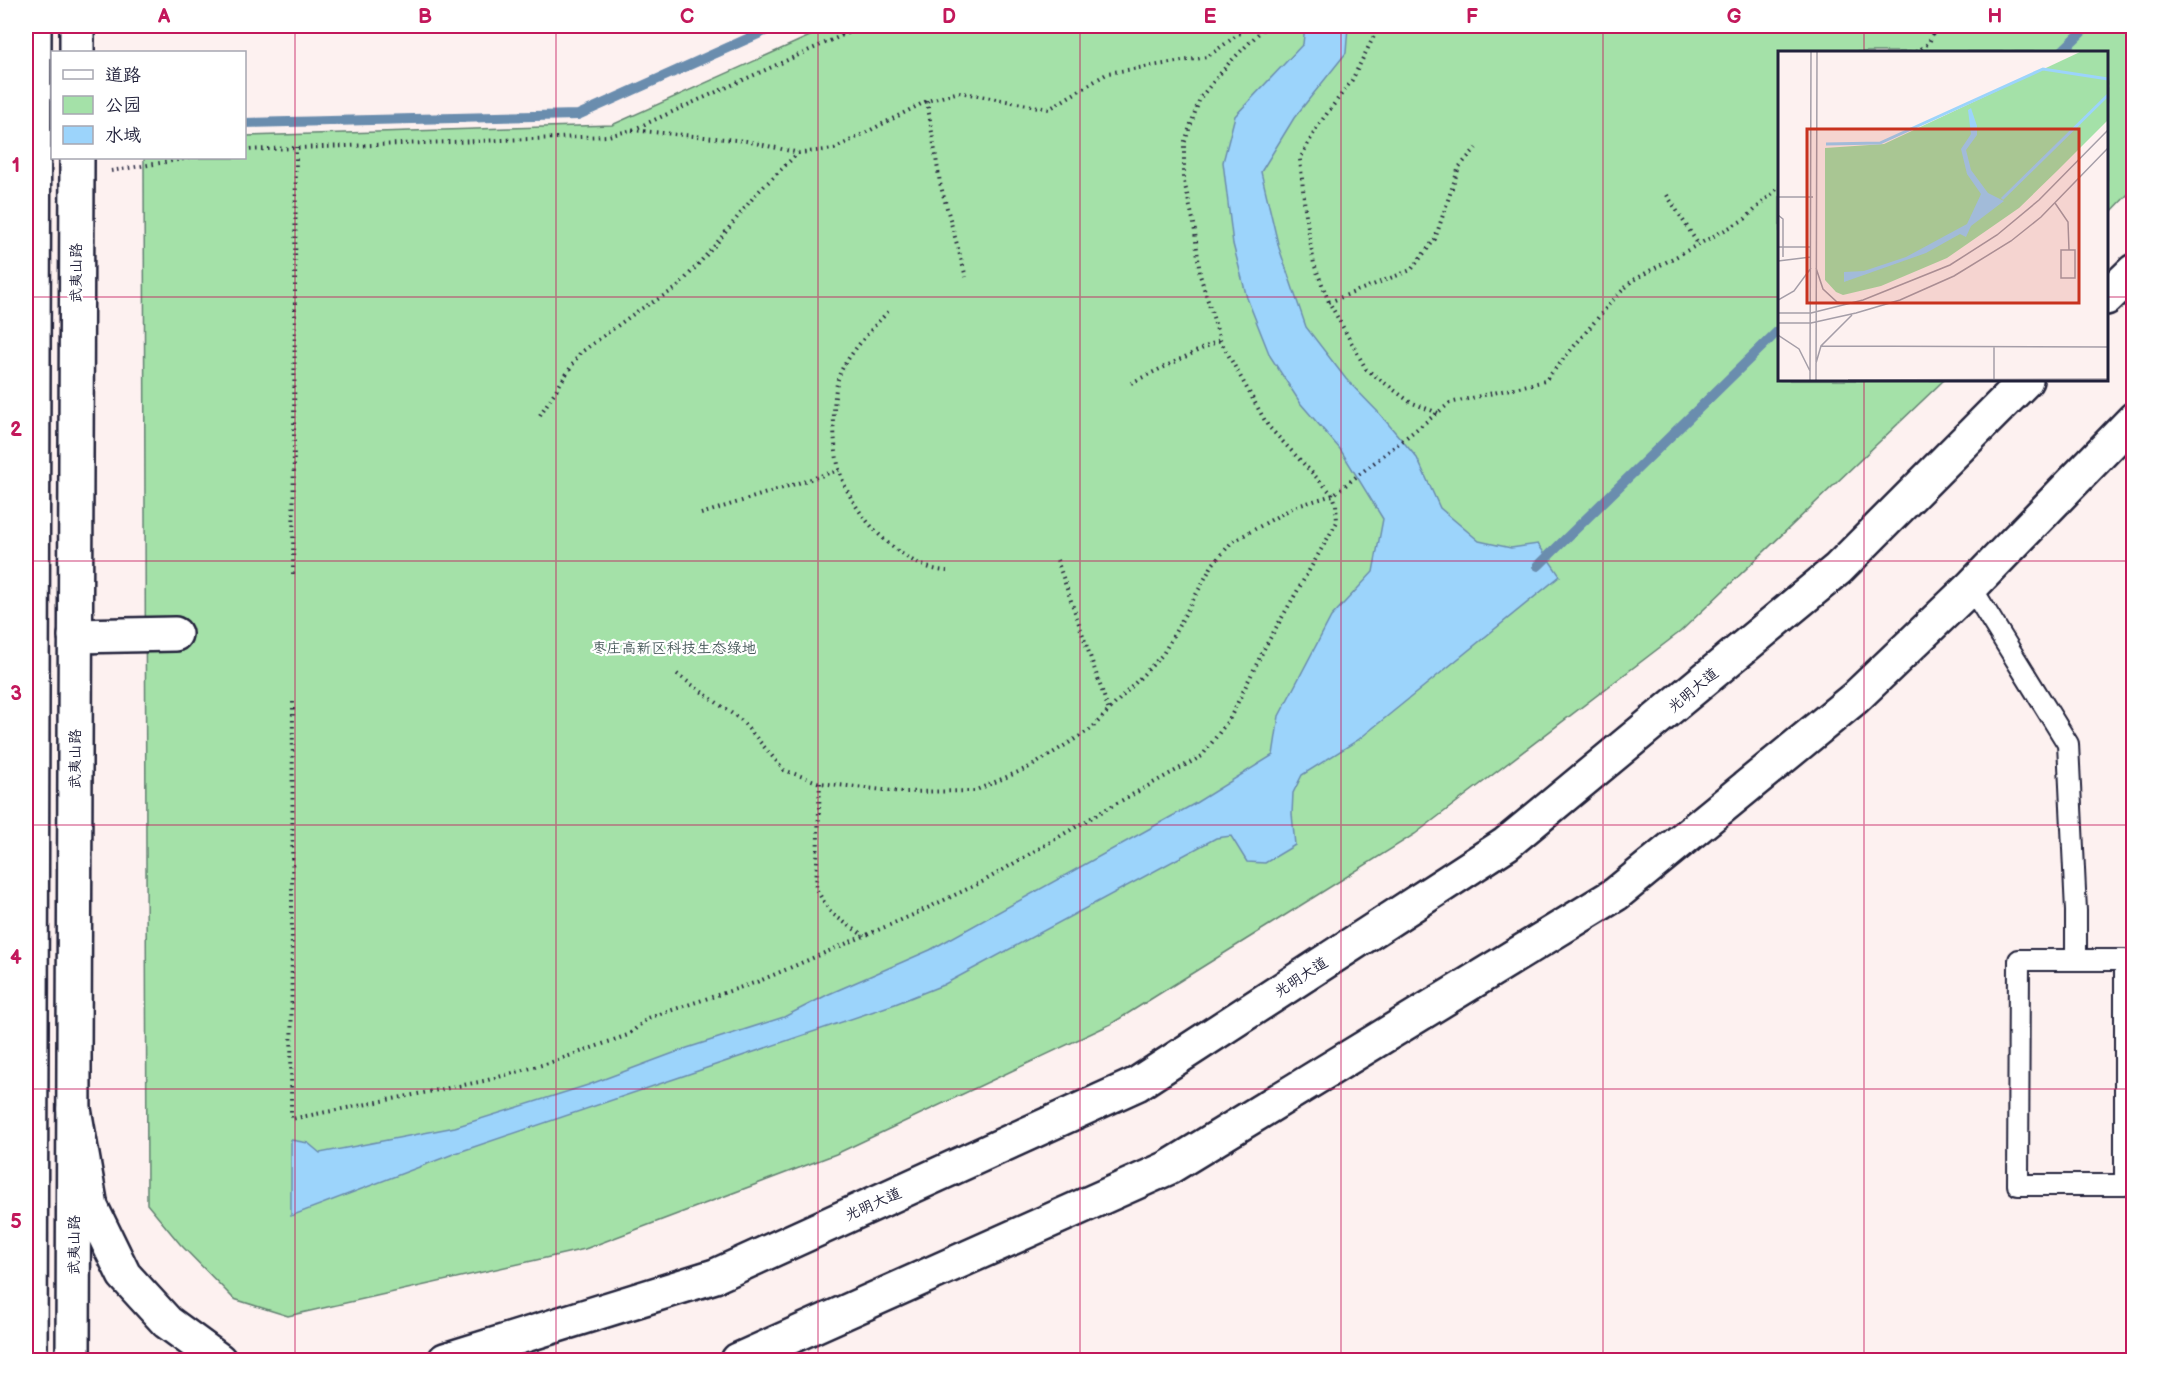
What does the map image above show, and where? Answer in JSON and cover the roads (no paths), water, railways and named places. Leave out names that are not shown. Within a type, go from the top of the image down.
[{"type":"main road","points":[[30,1360],[29,545],[34,26]]},
{"type":"main road","points":[[77,26],[77,51]]},
{"type":"main road","name":"武夷山路","points":[[74,1360],[77,167]]},
{"type":"main road","points":[[2108,296],[2133,271]]},
{"type":"main road","name":"光明大道","points":[[445,1360],[715,1276],[1137,1084],[1506,844],[1838,569],[2025,381]]},
{"type":"main road","points":[[738,1360],[1168,1168],[1616,894],[1855,698],[1971,587],[2133,418]]},
{"type":"main road","points":[[29,545],[75,545]]},
{"type":"main road","points":[[75,636],[176,634]]},
{"type":"main road","points":[[74,1109],[91,1207],[124,1275],[167,1322],[219,1360]]},
{"type":"lane","points":[[1971,587],[2068,744],[2076,911],[2076,960]]},
{"type":"lane","points":[[2019,960],[2076,960],[2125,960],[2125,1185],[2018,1185],[2019,960]]},
{"type":"water","points":[[1305,26],[1348,26],[1346,53],[1294,118],[1261,172],[1279,248],[1306,327],[1346,379],[1417,458],[1440,508],[1479,541],[1511,548],[1538,544],[1560,576],[1358,740],[1302,775],[1293,793],[1292,814],[1295,845],[1265,863],[1247,862],[1231,836],[1216,838],[943,985],[895,1004],[456,1153],[291,1216],[291,1140],[308,1143],[320,1153],[455,1127],[588,1085],[687,1048],[784,1017],[829,994],[930,950],[1194,804],[1273,755],[1279,716],[1331,617],[1373,572],[1383,519],[1340,449],[1301,404],[1270,356],[1247,298],[1233,244],[1223,162],[1235,116],[1303,44]]},
{"type":"waterway","points":[[246,123],[578,115],[776,26]]},
{"type":"waterway","points":[[2062,51],[2088,26]]},
{"type":"waterway","points":[[1538,566],[1778,331]]},
{"type":"park label","name":"枣庄高新区科技生态绿地","points":[[674,648]]}]
